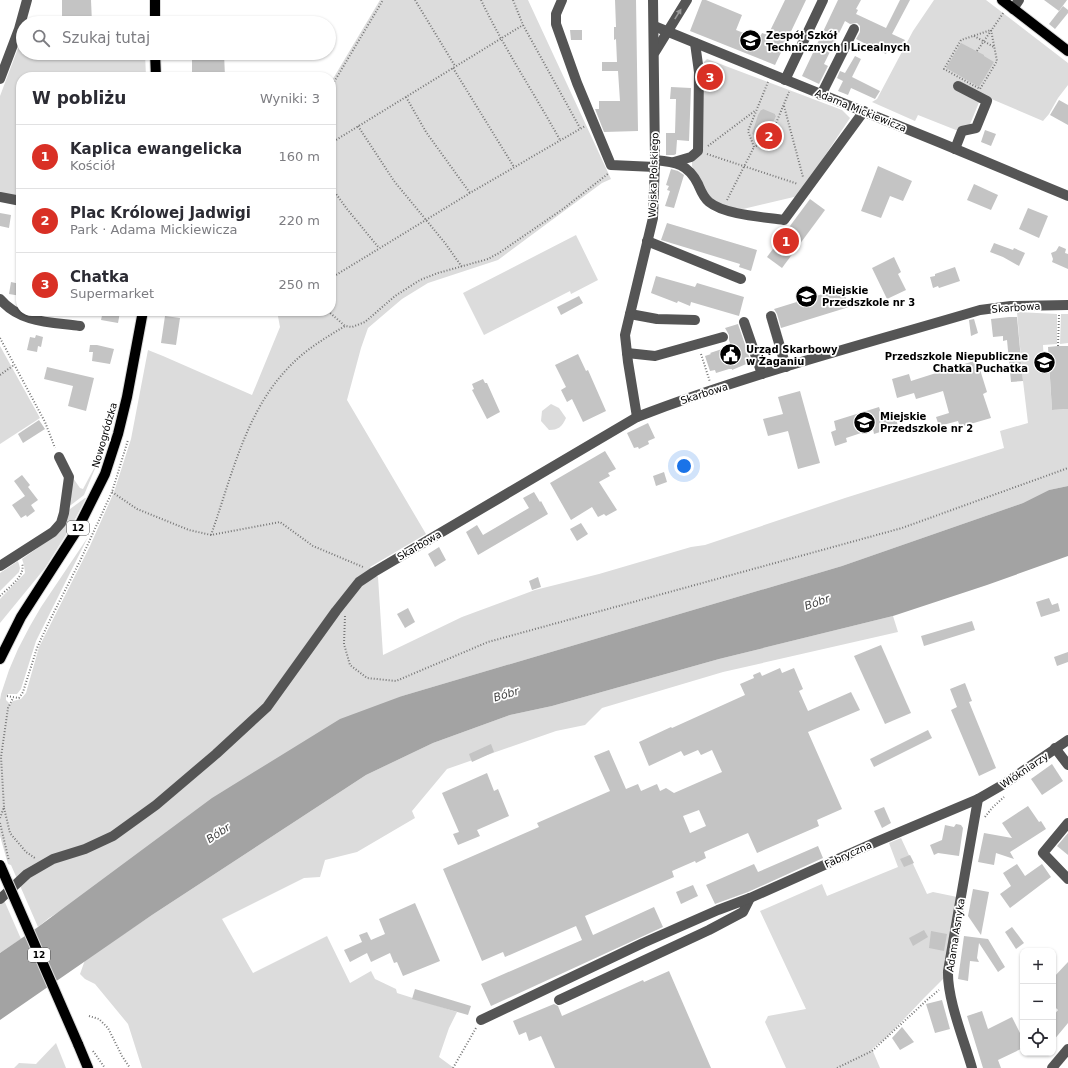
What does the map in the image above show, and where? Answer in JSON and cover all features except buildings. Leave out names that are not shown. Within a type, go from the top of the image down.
[{"type":"main road","points":[[154,0],[155,16]]},
{"type":"main road","points":[[1002,0],[1008,10],[1068,51]]},
{"type":"main road","points":[[156,60],[156,72]]},
{"type":"main road","name":"Nowogródzka","points":[[0,659],[21,617],[77,530],[105,474],[116,441],[127,397],[142,316]]},
{"type":"main road","name":"12","points":[[5,866],[88,1068]]},
{"type":"street","points":[[23,16],[27,0]]},
{"type":"street","points":[[562,0],[556,14],[556,24],[577,83],[611,165],[674,162],[691,157],[699,151],[699,72],[695,43]]},
{"type":"street","name":"Wojska Polskiego","points":[[637,417],[627,353],[626,335],[652,218],[655,163],[655,52],[653,0]]},
{"type":"street","points":[[655,52],[687,0]]},
{"type":"street","points":[[785,80],[822,0]]},
{"type":"street","points":[[1008,10],[1019,0]]},
{"type":"street","name":"Adama Mickiewicza","points":[[654,26],[1068,196]]},
{"type":"street","points":[[821,94],[854,29]]},
{"type":"street","points":[[0,79],[16,37]]},
{"type":"street","points":[[955,149],[962,131],[976,128],[987,101],[958,86]]},
{"type":"street","points":[[674,162],[684,166],[690,171],[702,194],[709,202],[723,209],[750,216],[784,220],[864,112]]},
{"type":"street","points":[[0,197],[16,200]]},
{"type":"street","points":[[647,241],[741,279]]},
{"type":"street","points":[[0,299],[10,310],[16,313]]},
{"type":"street","name":"Skarbowa","points":[[0,899],[26,874],[53,859],[85,849],[113,836],[156,805],[216,754],[267,707],[359,582],[637,417],[683,399],[762,374],[980,310],[1018,305],[1068,304]]},
{"type":"street","points":[[630,314],[657,319],[695,320]]},
{"type":"street","points":[[22,316],[80,326]]},
{"type":"street","points":[[771,316],[786,367]]},
{"type":"street","points":[[744,322],[762,374]]},
{"type":"street","points":[[627,353],[655,356],[723,337]]},
{"type":"street","points":[[0,566],[57,529],[62,518],[69,477],[59,457]]},
{"type":"street","name":"Włókniarzy","points":[[978,800],[1068,740]]},
{"type":"street","points":[[1055,748],[1068,765]]},
{"type":"street","name":"Fabryczna","points":[[481,1020],[643,943],[718,910],[750,898],[876,842],[978,800]]},
{"type":"street","name":"Adama Asnyka","points":[[972,1068],[948,983],[949,964],[978,800]]},
{"type":"street","points":[[1068,823],[1043,853],[1068,880]]},
{"type":"street","points":[[559,1000],[709,930],[744,912],[750,898]]},
{"type":"street","points":[[1052,1068],[1068,1049]]},
{"type":"path","points":[[336,79],[383,0]]},
{"type":"path","points":[[415,0],[514,167]]},
{"type":"path","points":[[481,0],[500,39],[532,90],[560,140]]},
{"type":"path","points":[[513,0],[523,25],[580,128]]},
{"type":"path","points":[[977,51],[991,30],[1008,10]]},
{"type":"path","points":[[336,140],[523,25]]},
{"type":"path","points":[[991,30],[997,61],[980,89],[944,69],[961,40],[991,30]]},
{"type":"path","points":[[974,36],[994,47]]},
{"type":"path","points":[[754,147],[748,131],[768,82]]},
{"type":"path","points":[[723,209],[754,147],[769,140],[790,91]]},
{"type":"path","points":[[406,97],[426,132],[470,193]]},
{"type":"path","points":[[784,105],[807,187]]},
{"type":"path","points":[[699,151],[757,109]]},
{"type":"path","points":[[336,275],[580,128],[594,123]]},
{"type":"path","points":[[358,126],[394,181],[445,243],[462,267]]},
{"type":"path","points":[[699,151],[807,187]]},
{"type":"path","points":[[334,316],[345,326],[352,327],[365,322],[395,296],[420,280],[438,273],[488,259],[521,239],[608,174],[611,171],[611,165]]},
{"type":"path","points":[[336,194],[347,210],[379,248]]},
{"type":"path","points":[[1058,312],[1058,346]]},
{"type":"path","points":[[212,535],[249,425],[260,404],[292,364],[315,346],[345,326]]},
{"type":"path","points":[[0,338],[45,422],[59,457]]},
{"type":"path","points":[[698,345],[710,383]]},
{"type":"path","points":[[0,375],[14,365]]},
{"type":"path","points":[[346,599],[344,644],[350,665],[367,678],[396,681],[488,642],[902,528],[1068,468]]},
{"type":"path","points":[[112,492],[136,509],[189,530],[212,535],[280,522],[313,546],[374,572]]},
{"type":"path","points":[[0,596],[17,579],[22,571],[22,566],[17,555]]},
{"type":"path","points":[[13,698],[8,708],[1,757],[4,807],[10,833],[26,852],[45,864]]},
{"type":"path","points":[[983,824],[985,817],[992,808],[1006,795]]},
{"type":"path","points":[[0,818],[4,807]]},
{"type":"path","points":[[0,823],[8,853],[5,866]]},
{"type":"path","points":[[836,1068],[872,1051],[928,999],[948,983]]},
{"type":"path","points":[[89,1016],[99,1020],[108,1028],[122,1056],[130,1068]]},
{"type":"path","points":[[453,1068],[481,1020]]},
{"type":"path","points":[[90,1048],[105,1068]]},
{"type":"shaded area","points":[[380,0],[528,0],[611,179],[602,183],[498,260],[428,283],[402,299],[368,328],[347,400],[426,534],[370,567],[378,577],[383,655],[462,617],[535,590],[599,574],[691,547],[705,545],[845,498],[1004,448],[1000,431],[1028,423],[1017,312],[1057,314],[1057,344],[1043,345],[1044,365],[1049,365],[1052,410],[1068,409],[1068,486],[1049,490],[1023,503],[842,566],[402,696],[49,918],[38,927],[11,865],[8,864],[0,836],[0,700],[9,670],[18,649],[41,607],[88,537],[36,641],[21,689],[17,694],[8,694],[6,697],[6,700],[10,704],[13,701],[21,699],[26,693],[39,647],[90,546],[114,492],[131,439],[148,350],[252,395],[280,327],[278,316],[336,316],[336,74]]},
{"type":"shaded area","points":[[934,0],[986,0],[1068,63],[1068,85],[1043,121],[982,95],[966,134],[918,115],[915,121],[872,102],[877,99],[913,31]]},
{"type":"shaded area","points":[[16,54],[16,60],[145,60],[146,72],[16,72],[16,197],[0,194],[0,96]]},
{"type":"shaded area","points":[[707,59],[842,110],[850,118],[798,196],[743,209],[729,208],[709,198],[692,166],[692,161],[700,154],[704,62]]},
{"type":"shaded area","points":[[576,235],[598,280],[571,294],[570,291],[484,335],[463,293]]},
{"type":"shaded area","points":[[1061,314],[1068,314],[1068,343],[1060,344]]},
{"type":"shaded area","points":[[0,346],[40,418],[0,444]]},
{"type":"shaded area","points":[[551,404],[559,408],[566,418],[563,424],[559,427],[549,430],[541,421],[542,411]]},
{"type":"shaded area","points":[[99,459],[84,495],[67,508],[73,478],[80,488],[83,489]]},
{"type":"shaded area","points":[[85,498],[72,525],[45,568],[0,623],[0,599],[25,573],[22,559],[53,537],[66,512]]},
{"type":"shaded area","points":[[18,561],[20,568],[19,572],[0,591],[0,573]]},
{"type":"shaded area","points":[[893,616],[898,632],[723,672],[602,708],[585,725],[556,731],[447,769],[412,811],[415,818],[357,852],[325,860],[320,877],[304,878],[222,919],[253,973],[327,936],[350,983],[371,971],[375,979],[396,989],[397,993],[457,1012],[449,1028],[439,1057],[454,1068],[142,1068],[128,1024],[95,984],[85,979],[80,974],[85,960],[152,915],[366,775],[433,743],[510,715],[552,706],[719,659]]},
{"type":"shaded area","points":[[901,838],[927,894],[933,892],[962,898],[946,976],[888,1036],[872,1049],[880,1068],[786,1068],[765,1022],[768,1016],[806,1009],[760,911],[822,884],[827,896],[898,867],[889,843]]},
{"type":"shaded area","points":[[0,891],[21,939],[0,953]]},
{"type":"shaded area","points":[[56,1043],[66,1068],[14,1068],[19,1063],[36,1064]]},
{"type":"water","name":"Bóbr","points":[[1068,486],[1068,556],[893,616],[719,659],[552,706],[510,715],[433,743],[366,775],[152,915],[0,1020],[0,953],[38,927],[212,798],[340,719],[402,696],[842,566],[1023,503],[1049,490]]},
{"type":"place","name":"Zespół Szkół Technicznych i Licealnych","points":[[751,41]]},
{"type":"place","name":"Chatka","points":[[710,77]]},
{"type":"place","name":"Plac Królowej Jadwigi","points":[[769,136]]},
{"type":"place","name":"Kaplica ewangelicka","points":[[786,241]]},
{"type":"place","name":"Miejskie Przedszkole nr 3","points":[[806,296]]},
{"type":"place","name":"Urząd Skarbowy w Żaganiu","points":[[730,355]]},
{"type":"place","name":"Przedszkole Niepubliczne Chatka Puchatka","points":[[1044,362]]},
{"type":"place","name":"Miejskie Przedszkole nr 2","points":[[864,422]]}]
